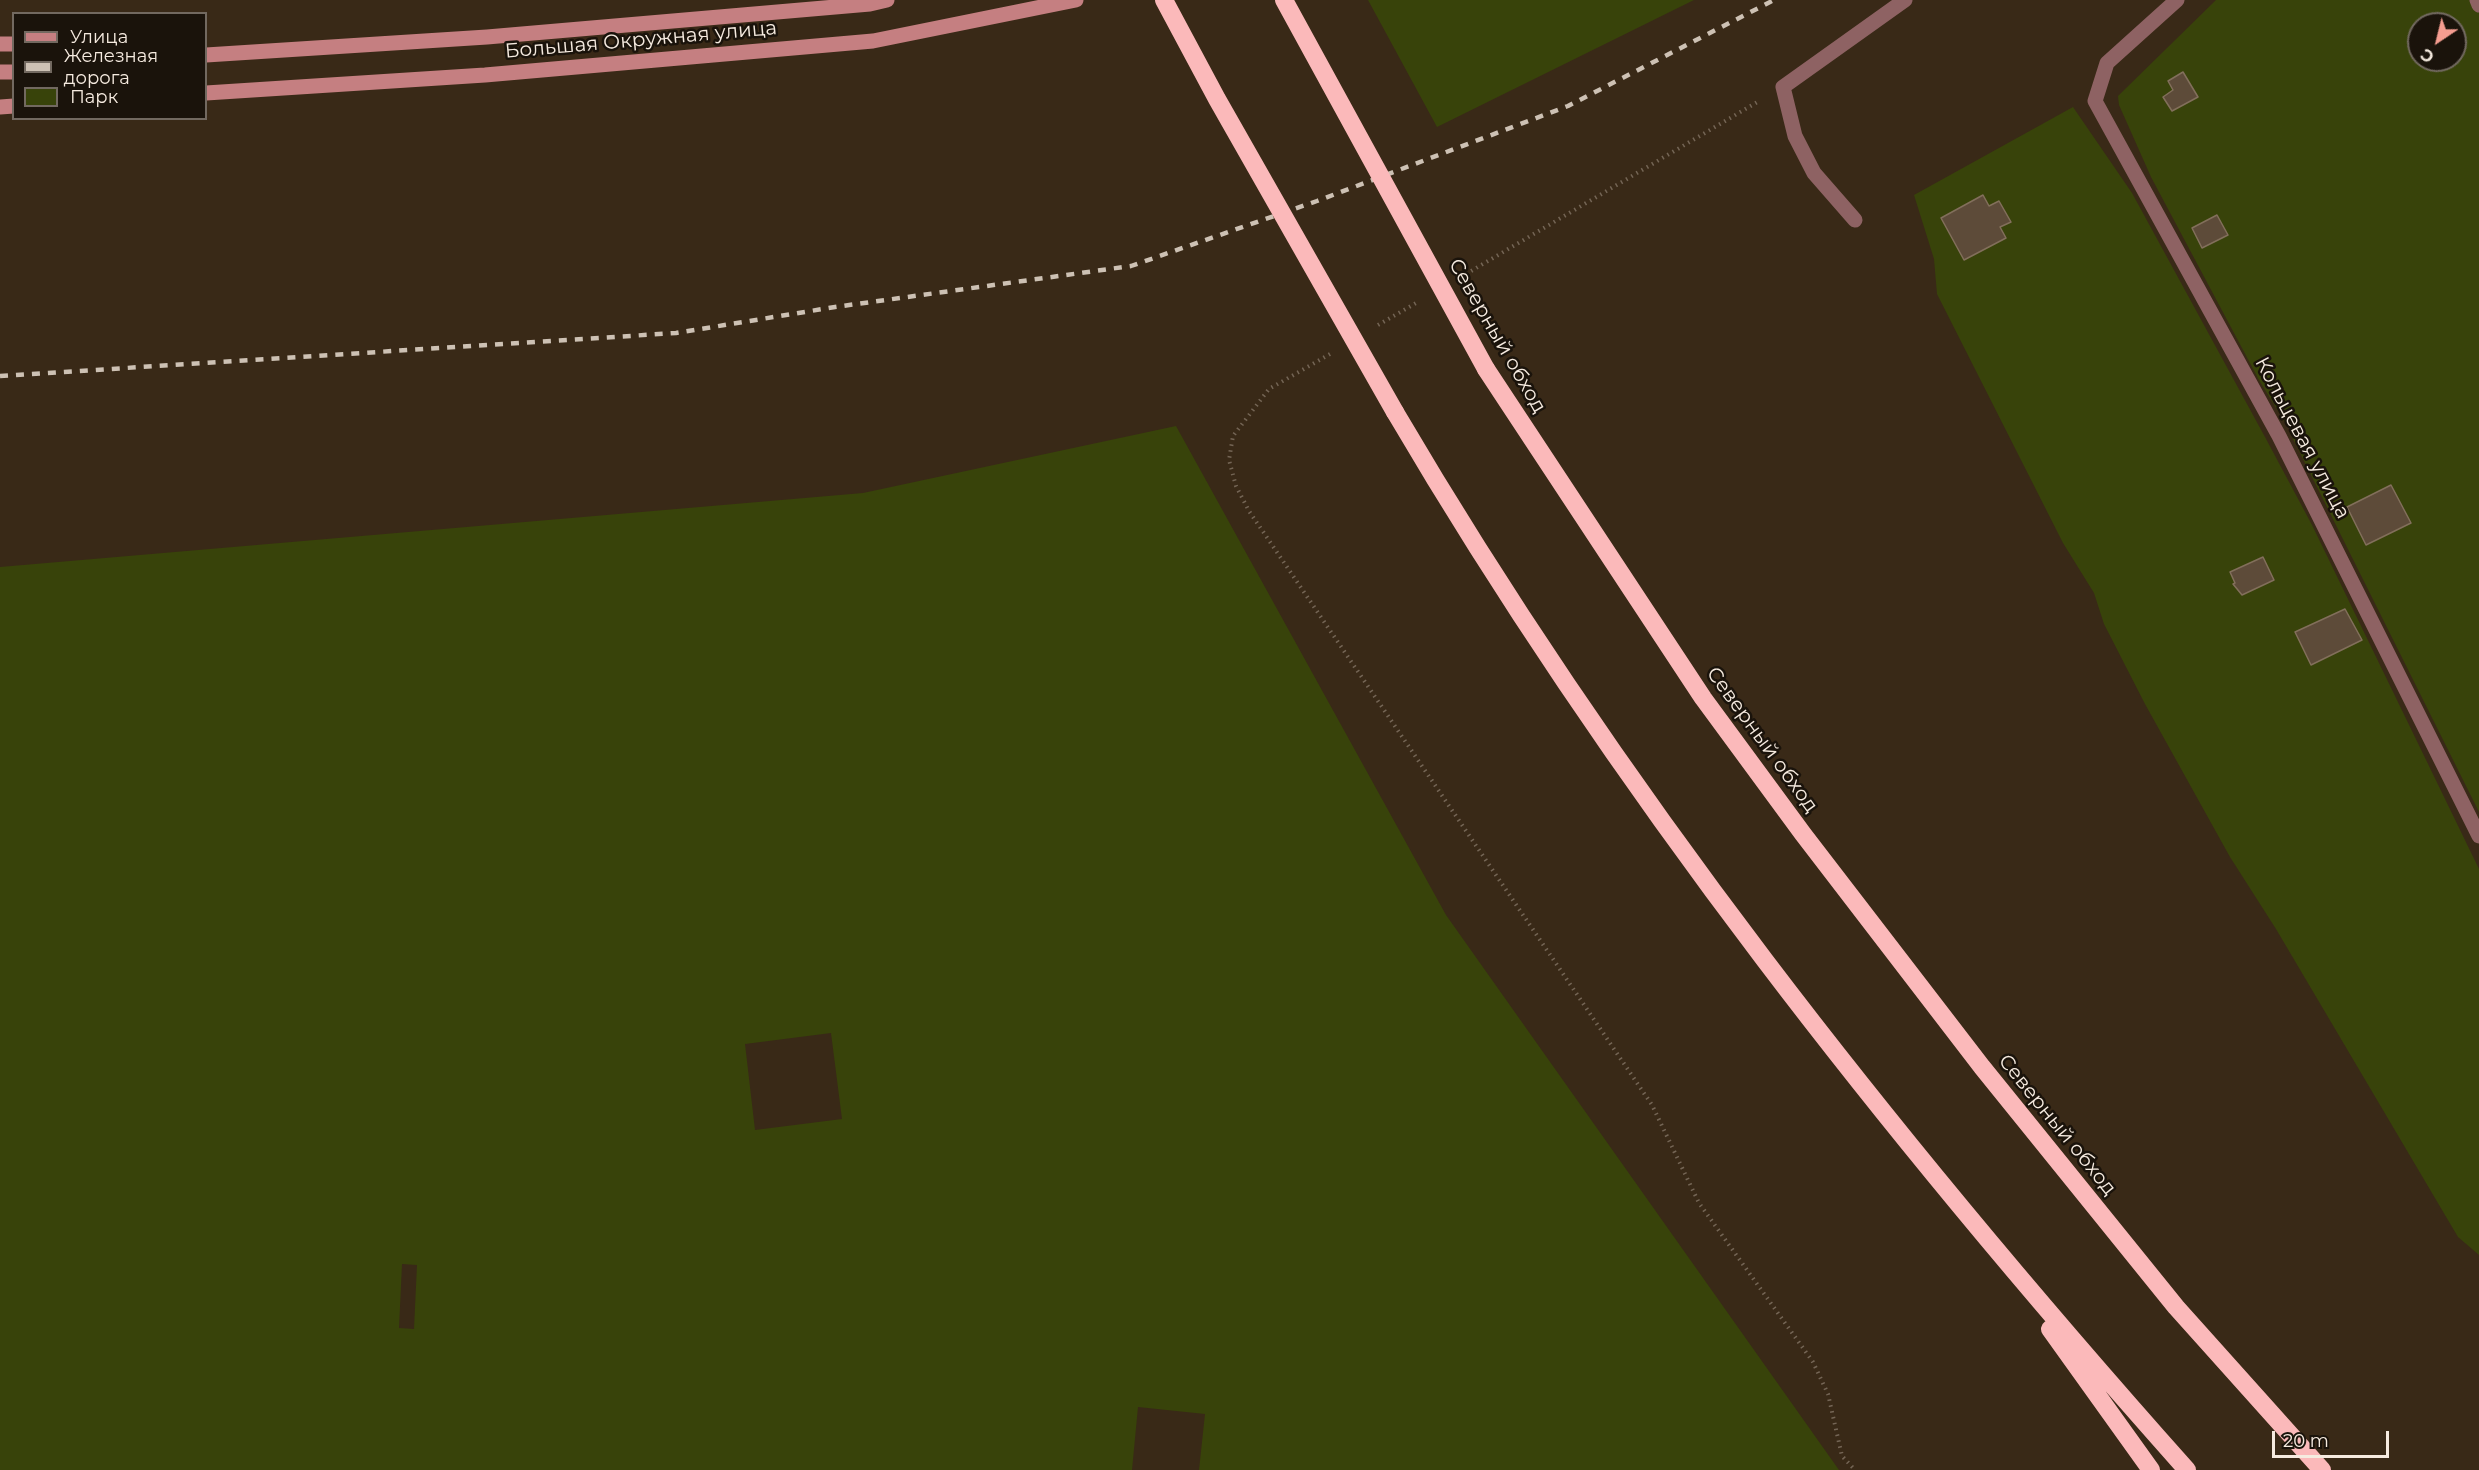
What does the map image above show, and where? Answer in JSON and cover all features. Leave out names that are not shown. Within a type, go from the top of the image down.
[{"type":"highway","points":[[1164,0],[1217,99],[1395,412],[1557,671],[1691,861],[1806,1014],[1975,1226],[2187,1470]]},
{"type":"highway","name":"Северный обход","points":[[1284,0],[1486,369],[1703,698],[1803,834],[1982,1067],[2176,1307],[2296,1442]]},
{"type":"highway","points":[[1975,1226],[2151,1470]]},
{"type":"highway","points":[[2296,1442],[2322,1470]]},
{"type":"highway","points":[[2296,1442],[2331,1470]]},
{"type":"main road","name":"Большая Окружная улица","points":[[207,55],[498,36],[887,0]]},
{"type":"main road","name":"Большая Окружная улица","points":[[207,93],[485,75],[873,42],[1077,0]]},
{"type":"lane","points":[[1855,220],[1814,173],[1795,136],[1783,87],[1905,0]]},
{"type":"lane","name":"Кольцевая улица","points":[[2177,0],[2107,63],[2095,101],[2279,436],[2479,836]]},
{"type":"lane","points":[[2476,0],[2479,5]]},
{"type":"path","points":[[1464,274],[1783,87]]},
{"type":"path","points":[[1372,329],[1423,299]]},
{"type":"path","points":[[1331,353],[1269,389],[1233,436],[1229,459],[1236,486],[1249,511],[1652,1105],[1699,1203],[1813,1362],[1828,1394],[1842,1456],[1855,1470]]},
{"type":"green space","points":[[1368,0],[1694,0],[1437,127]]},
{"type":"green space","points":[[2216,0],[2473,0],[2479,11],[2479,812],[2289,431],[2292,425],[2287,426],[2259,380],[2151,177],[2119,105],[2118,96]]},
{"type":"green space","points":[[2073,107],[2132,193],[2312,525],[2479,869],[2479,1255],[2458,1237],[2276,929],[2230,857],[2145,704],[2104,624],[2094,593],[2063,543],[1937,294],[1934,259],[1914,195]]},
{"type":"green space","points":[[1176,426],[1446,915],[1839,1470],[1199,1470],[1205,1414],[1138,1407],[1132,1470],[0,1470],[0,567],[863,493]],"holes":[[[831,1033],[842,1119],[755,1130],[745,1044]],[[402,1264],[417,1265],[414,1329],[399,1328]]]},
{"type":"building","points":[[2183,72],[2198,97],[2172,111],[2163,97],[2173,90],[2168,81]]},
{"type":"building","points":[[1983,195],[1989,206],[1999,201],[2011,222],[2000,227],[2006,238],[1964,260],[1941,218]]},
{"type":"building","points":[[2217,215],[2228,235],[2202,248],[2192,228]]},
{"type":"building","points":[[2391,485],[2411,523],[2366,545],[2347,507]]},
{"type":"building","points":[[2263,557],[2274,580],[2242,595],[2233,584],[2235,583],[2230,572]]},
{"type":"building","points":[[2345,609],[2362,640],[2311,665],[2295,632]]},
{"type":"railway","points":[[0,376],[676,333],[835,307],[1131,266],[1317,201],[1568,106],[1774,0]]}]
